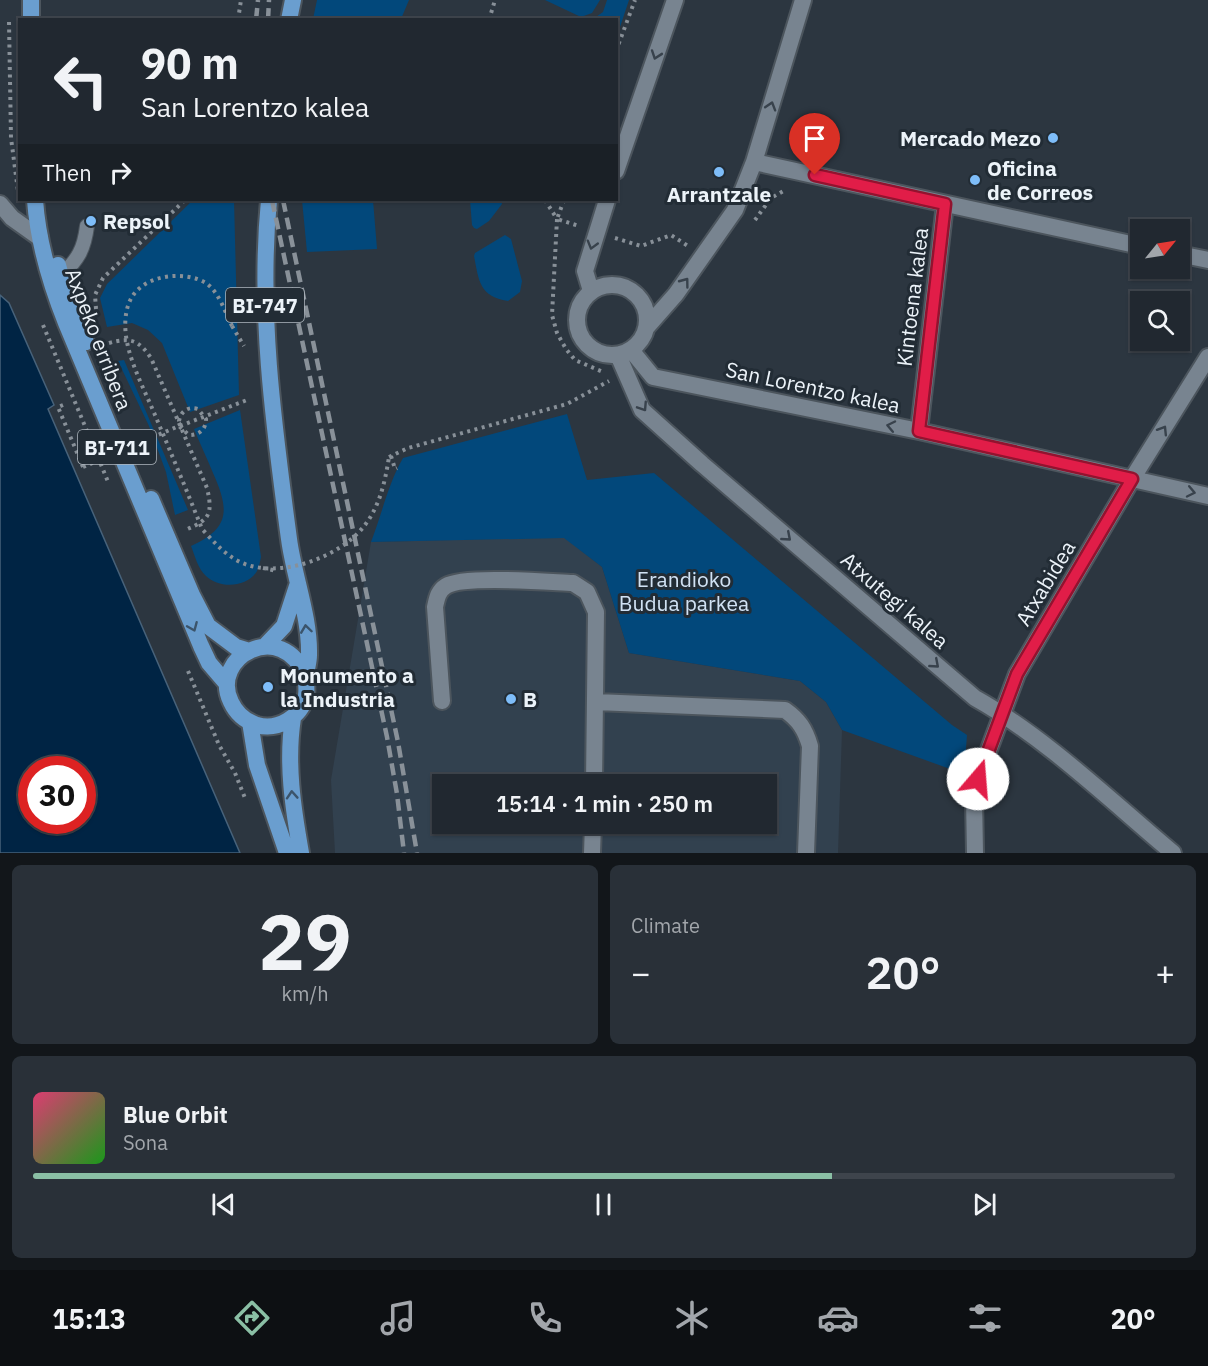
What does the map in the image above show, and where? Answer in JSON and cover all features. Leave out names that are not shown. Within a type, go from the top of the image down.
[{"type":"main road","points":[[31,0],[31,18]]},
{"type":"main road","points":[[289,18],[293,0]]},
{"type":"main road","name":"Axpeko erribera","points":[[35,201],[40,238],[53,291],[201,646],[209,663],[227,684]]},
{"type":"main road","name":"Axpeko erribera","points":[[44,201],[50,237],[65,291],[192,595],[208,626],[216,635],[236,648],[257,648]]},
{"type":"main road","name":"BI-747","points":[[269,201],[265,312],[290,543],[309,655],[306,677]]},
{"type":"main road","name":"BI-747","points":[[257,648],[284,626],[298,582]]},
{"type":"main road","name":"BI-711","points":[[257,648],[276,647],[295,658],[306,677]]},
{"type":"main road","points":[[227,684],[231,670],[238,659],[257,648]]},
{"type":"main road","points":[[301,853],[293,812],[289,744],[293,718],[305,699],[308,688],[306,677]]},
{"type":"main road","name":"BI-711","points":[[227,684],[230,700],[238,713],[250,722]]},
{"type":"main road","points":[[287,853],[257,765],[250,722],[261,726],[272,726],[293,718]]},
{"type":"street","points":[[618,165],[675,0]]},
{"type":"street","points":[[647,327],[704,257],[735,210],[754,162],[803,0]]},
{"type":"street","points":[[754,162],[1130,244]]},
{"type":"street","points":[[591,291],[585,271],[607,201]]},
{"type":"street","points":[[0,204],[12,218],[40,238]]},
{"type":"street","name":"Kintoena kalea","points":[[919,431],[945,204]]},
{"type":"street","points":[[1190,256],[1208,260]]},
{"type":"street","points":[[614,284],[626,287],[637,293],[644,303],[648,315],[647,327],[642,340],[625,352],[607,355],[597,352],[582,338],[577,318],[579,308],[591,291],[602,285],[614,284]]},
{"type":"street","name":"San Lorentzo kalea","points":[[625,352],[653,377],[919,431],[1208,496]]},
{"type":"street","name":"Atxutegi kalea","points":[[625,352],[642,410],[975,698],[1001,713],[1068,765],[1173,853]]},
{"type":"street","name":"Atxabidea","points":[[975,853],[974,797],[978,779],[1017,674],[1132,479],[1208,357]]},
{"type":"street","points":[[442,701],[435,607],[437,594],[443,588],[451,583],[465,580],[573,583],[588,592],[596,612],[594,774]]},
{"type":"street","points":[[596,702],[785,710],[796,718],[806,731],[810,746],[806,853]]},
{"type":"street","points":[[592,853],[593,834]]},
{"type":"lane","points":[[61,276],[85,246],[87,226]]},
{"type":"path","points":[[238,18],[241,0]]},
{"type":"path","points":[[490,18],[495,0]]},
{"type":"path","points":[[618,46],[635,0]]},
{"type":"path","points":[[751,224],[771,198],[797,185],[813,184],[815,175]]},
{"type":"path","points":[[96,318],[95,295],[103,278],[184,201]]},
{"type":"path","points":[[546,201],[557,219],[641,246],[671,235],[704,257]]},
{"type":"path","points":[[390,456],[408,448],[567,404],[612,380],[606,374],[575,360],[566,350],[557,333],[552,315],[557,219],[564,201]]},
{"type":"path","points":[[244,346],[212,289],[205,283],[190,277],[164,277],[148,283],[134,293],[125,323],[132,360],[202,529],[222,551],[241,563],[285,569],[315,560],[348,542],[364,526],[375,509],[383,490],[390,456]]},
{"type":"path","points":[[109,343],[121,340],[133,341],[143,347],[151,358],[207,488],[211,504],[208,515],[202,523],[177,533]]},
{"type":"path","points":[[180,425],[247,400]]},
{"type":"path","points":[[63,405],[58,407],[83,467],[179,426],[189,435],[198,434],[205,428],[206,419],[198,409],[189,408],[182,413],[180,425]]},
{"type":"path","points":[[390,456],[395,469],[397,468]]},
{"type":"path","points":[[263,568],[277,571]]},
{"type":"shaded area","points":[[0,295],[9,303],[54,405],[48,409],[240,853],[0,853]]},
{"type":"shaded area","points":[[564,537],[602,567],[629,653],[800,681],[826,702],[842,730],[838,853],[335,853],[331,780],[371,542]]},
{"type":"green space","points":[[317,0],[409,0],[401,18],[313,18]]},
{"type":"green space","points":[[545,0],[600,0],[592,13],[581,17]]},
{"type":"green space","points":[[607,0],[629,0],[618,33],[618,18],[594,18],[603,12]]},
{"type":"green space","points":[[192,201],[234,201],[239,395],[190,412],[162,343],[148,330],[132,323],[107,327],[100,298],[107,284]]},
{"type":"green space","points":[[302,201],[373,201],[377,249],[307,252]]},
{"type":"green space","points":[[470,201],[501,201],[502,204],[489,221],[477,229],[472,225]]},
{"type":"green space","points":[[505,235],[511,239],[522,281],[520,292],[508,301],[491,295],[482,286],[474,256],[475,253]]},
{"type":"green space","points":[[124,360],[188,510],[175,515],[166,472],[149,426],[118,361]]},
{"type":"green space","points":[[240,410],[261,557],[258,569],[247,581],[225,585],[212,580],[203,573],[191,546],[214,532],[220,524],[224,507],[218,486],[194,429]]},
{"type":"green space","name":"Erandioko Budua parkea","points":[[567,414],[587,480],[654,473],[952,725],[967,735],[964,774],[842,730],[826,702],[800,681],[629,653],[602,567],[564,538],[371,542],[389,489],[403,458]]},
{"type":"railway","points":[[256,18],[258,0]]},
{"type":"railway","points":[[268,18],[269,0]]},
{"type":"railway","points":[[272,201],[387,737],[404,853]]},
{"type":"railway","points":[[283,201],[398,742],[417,853]]},
{"type":"place","name":"Mercado Mezo","points":[[1053,138]]},
{"type":"place","name":"Arrantzale","points":[[719,172]]},
{"type":"place","name":"Oficina de Correos","points":[[975,180]]},
{"type":"place","name":"Repsol","points":[[91,221]]},
{"type":"place","name":"Monumento a la Industria","points":[[268,687]]},
{"type":"place","name":"B","points":[[511,699]]},
{"type":"route","points":[[815,175],[945,204],[919,431],[1132,479],[1017,674],[978,779]]}]
